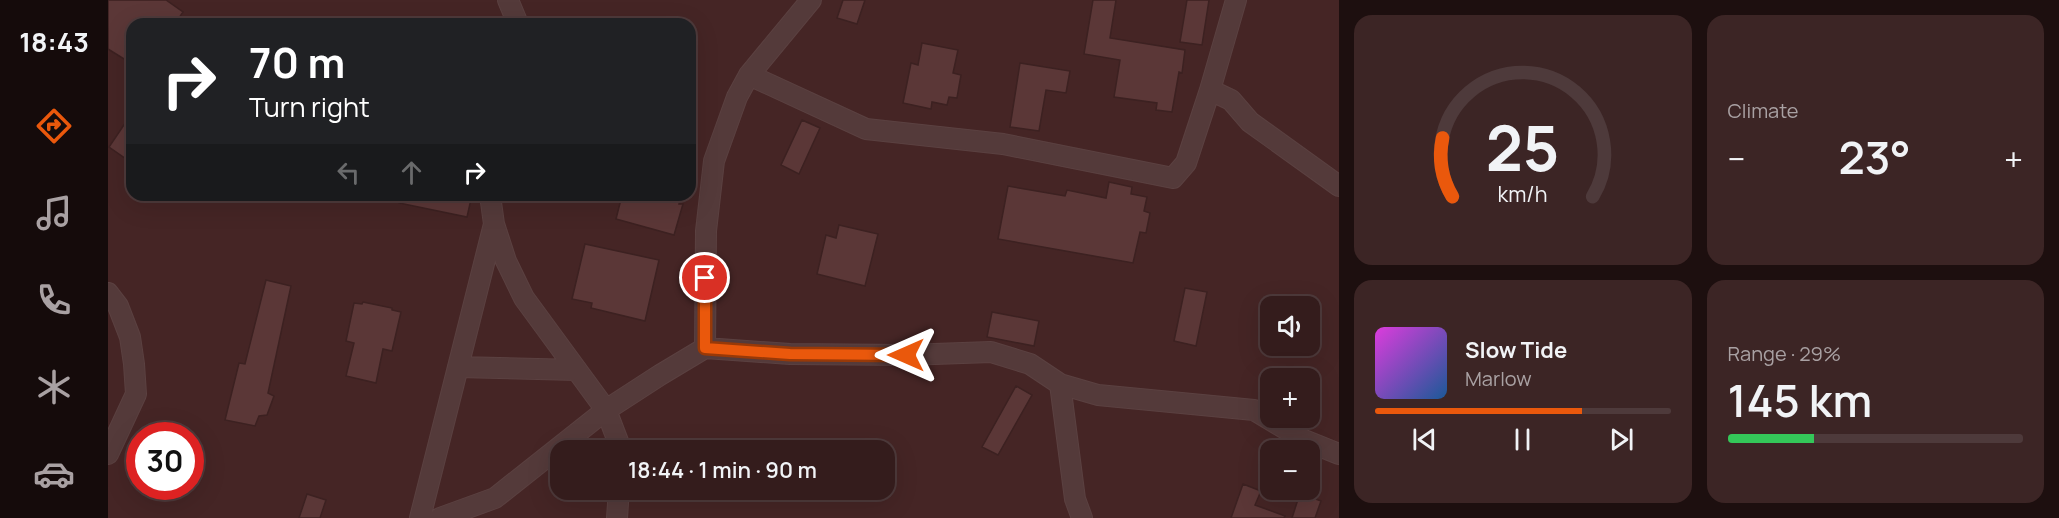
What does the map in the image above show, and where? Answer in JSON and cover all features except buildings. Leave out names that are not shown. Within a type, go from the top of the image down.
[{"type":"street","points":[[508,0],[516,18]]},
{"type":"street","points":[[705,348],[706,231],[714,160],[737,97],[749,75],[811,0]]},
{"type":"street","points":[[749,75],[866,129],[1003,144],[1173,178],[1186,163],[1236,0]]},
{"type":"street","points":[[1210,90],[1231,100],[1250,122],[1339,186]]},
{"type":"street","points":[[491,201],[494,224],[506,261],[524,298],[606,410],[617,440]]},
{"type":"street","points":[[420,518],[494,224]]},
{"type":"street","points":[[108,293],[118,306],[130,337],[136,394],[108,454]]},
{"type":"street","points":[[440,518],[495,498],[606,410],[705,348],[790,354],[906,355],[991,352],[1030,364],[1060,384],[1098,395],[1254,410],[1304,440],[1339,454]]},
{"type":"street","points":[[458,367],[577,370]]},
{"type":"street","points":[[1060,384],[1076,499],[1082,518]]},
{"type":"street","points":[[617,518],[618,500]]},
{"type":"route","points":[[705,278],[705,348],[790,354],[906,355]]}]
